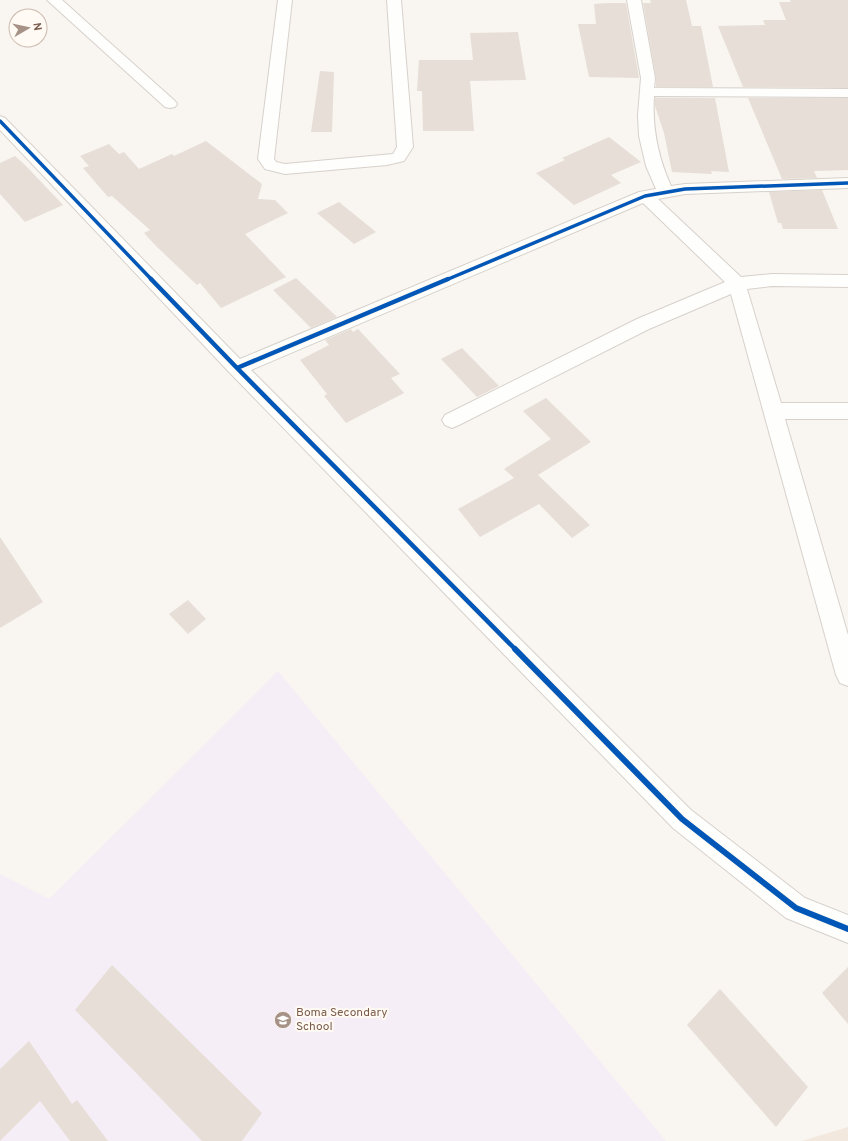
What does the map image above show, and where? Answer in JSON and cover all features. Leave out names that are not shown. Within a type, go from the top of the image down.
[{"type":"street","points":[[54,0],[170,104]]},
{"type":"street","points":[[285,0],[266,159],[271,166],[284,169],[398,158],[405,147],[394,0]]},
{"type":"street","points":[[634,0],[648,78],[645,115],[647,136],[654,166],[665,191]]},
{"type":"street","points":[[647,92],[848,93]]},
{"type":"street","points":[[0,121],[237,368],[682,819],[796,908],[848,930]]},
{"type":"street","points":[[237,368],[645,196],[665,191],[706,188],[848,183]]},
{"type":"street","points":[[645,196],[737,284],[848,675]]},
{"type":"street","points":[[452,420],[642,324],[737,284],[772,280],[848,281]]},
{"type":"street","points":[[773,411],[848,411]]},
{"type":"shaded area","name":"Boma Secondary School","points":[[278,671],[666,1141],[0,1141],[0,874],[49,899]]},
{"type":"shaded area","points":[[848,1127],[848,1141],[802,1141]]},
{"type":"building","points":[[650,0],[686,0],[692,26],[701,26],[713,87],[656,87],[656,78],[643,3],[651,3]]},
{"type":"building","points":[[790,0],[848,0],[848,88],[743,87],[718,26],[765,25],[763,20],[786,20],[779,2],[791,2]]},
{"type":"building","points":[[626,3],[639,78],[589,77],[578,24],[596,24],[594,4]]},
{"type":"building","points":[[518,32],[526,80],[470,81],[474,131],[423,131],[422,91],[417,91],[419,60],[473,60],[470,33]]},
{"type":"building","points":[[320,71],[334,72],[332,132],[311,132]]},
{"type":"building","points":[[655,98],[715,98],[729,172],[711,171],[712,174],[672,172],[664,133],[655,106]]},
{"type":"building","points":[[748,98],[848,98],[848,170],[814,171],[817,178],[782,179]]},
{"type":"building","points":[[609,137],[641,162],[611,175],[621,183],[574,205],[536,173],[565,160],[562,158]]},
{"type":"building","points":[[206,141],[262,184],[258,199],[275,200],[288,213],[245,234],[286,277],[221,308],[200,283],[197,285],[144,233],[150,230],[112,196],[108,197],[83,168],[89,166],[80,156],[109,144],[119,154],[124,152],[139,169],[172,154],[174,156]]},
{"type":"building","points":[[15,156],[63,205],[25,222],[0,194],[0,163]]},
{"type":"building","points":[[822,190],[838,229],[783,229],[781,223],[778,223],[769,192]]},
{"type":"building","points":[[339,202],[376,232],[354,244],[317,213]]},
{"type":"building","points":[[296,278],[337,317],[311,328],[273,290]]},
{"type":"building","points":[[351,329],[353,332],[358,329],[400,374],[391,378],[404,393],[346,423],[324,396],[327,394],[300,360],[329,345],[325,340]]},
{"type":"building","points":[[462,348],[499,386],[477,397],[441,359]]},
{"type":"building","points":[[546,398],[591,442],[538,475],[590,525],[572,538],[539,504],[480,537],[458,509],[514,478],[504,469],[551,439],[523,411]]},
{"type":"building","points":[[0,537],[43,602],[0,628]]},
{"type":"building","points":[[188,600],[206,619],[188,634],[169,614]]},
{"type":"building","points":[[112,965],[262,1113],[242,1141],[202,1141],[75,1010]]},
{"type":"building","points":[[848,967],[848,1024],[822,993]]},
{"type":"building","points":[[720,989],[808,1087],[776,1127],[687,1025]]},
{"type":"building","points":[[29,1041],[72,1104],[77,1100],[108,1141],[70,1141],[40,1101],[0,1141],[0,1069]]},
{"type":"cycle path","points":[[0,121],[237,368],[682,819],[796,908],[848,929]]},
{"type":"cycle path","points":[[237,368],[645,196],[685,189],[848,183]]},
{"type":"place","name":"Boma Secondary School","points":[[283,1020]]}]
